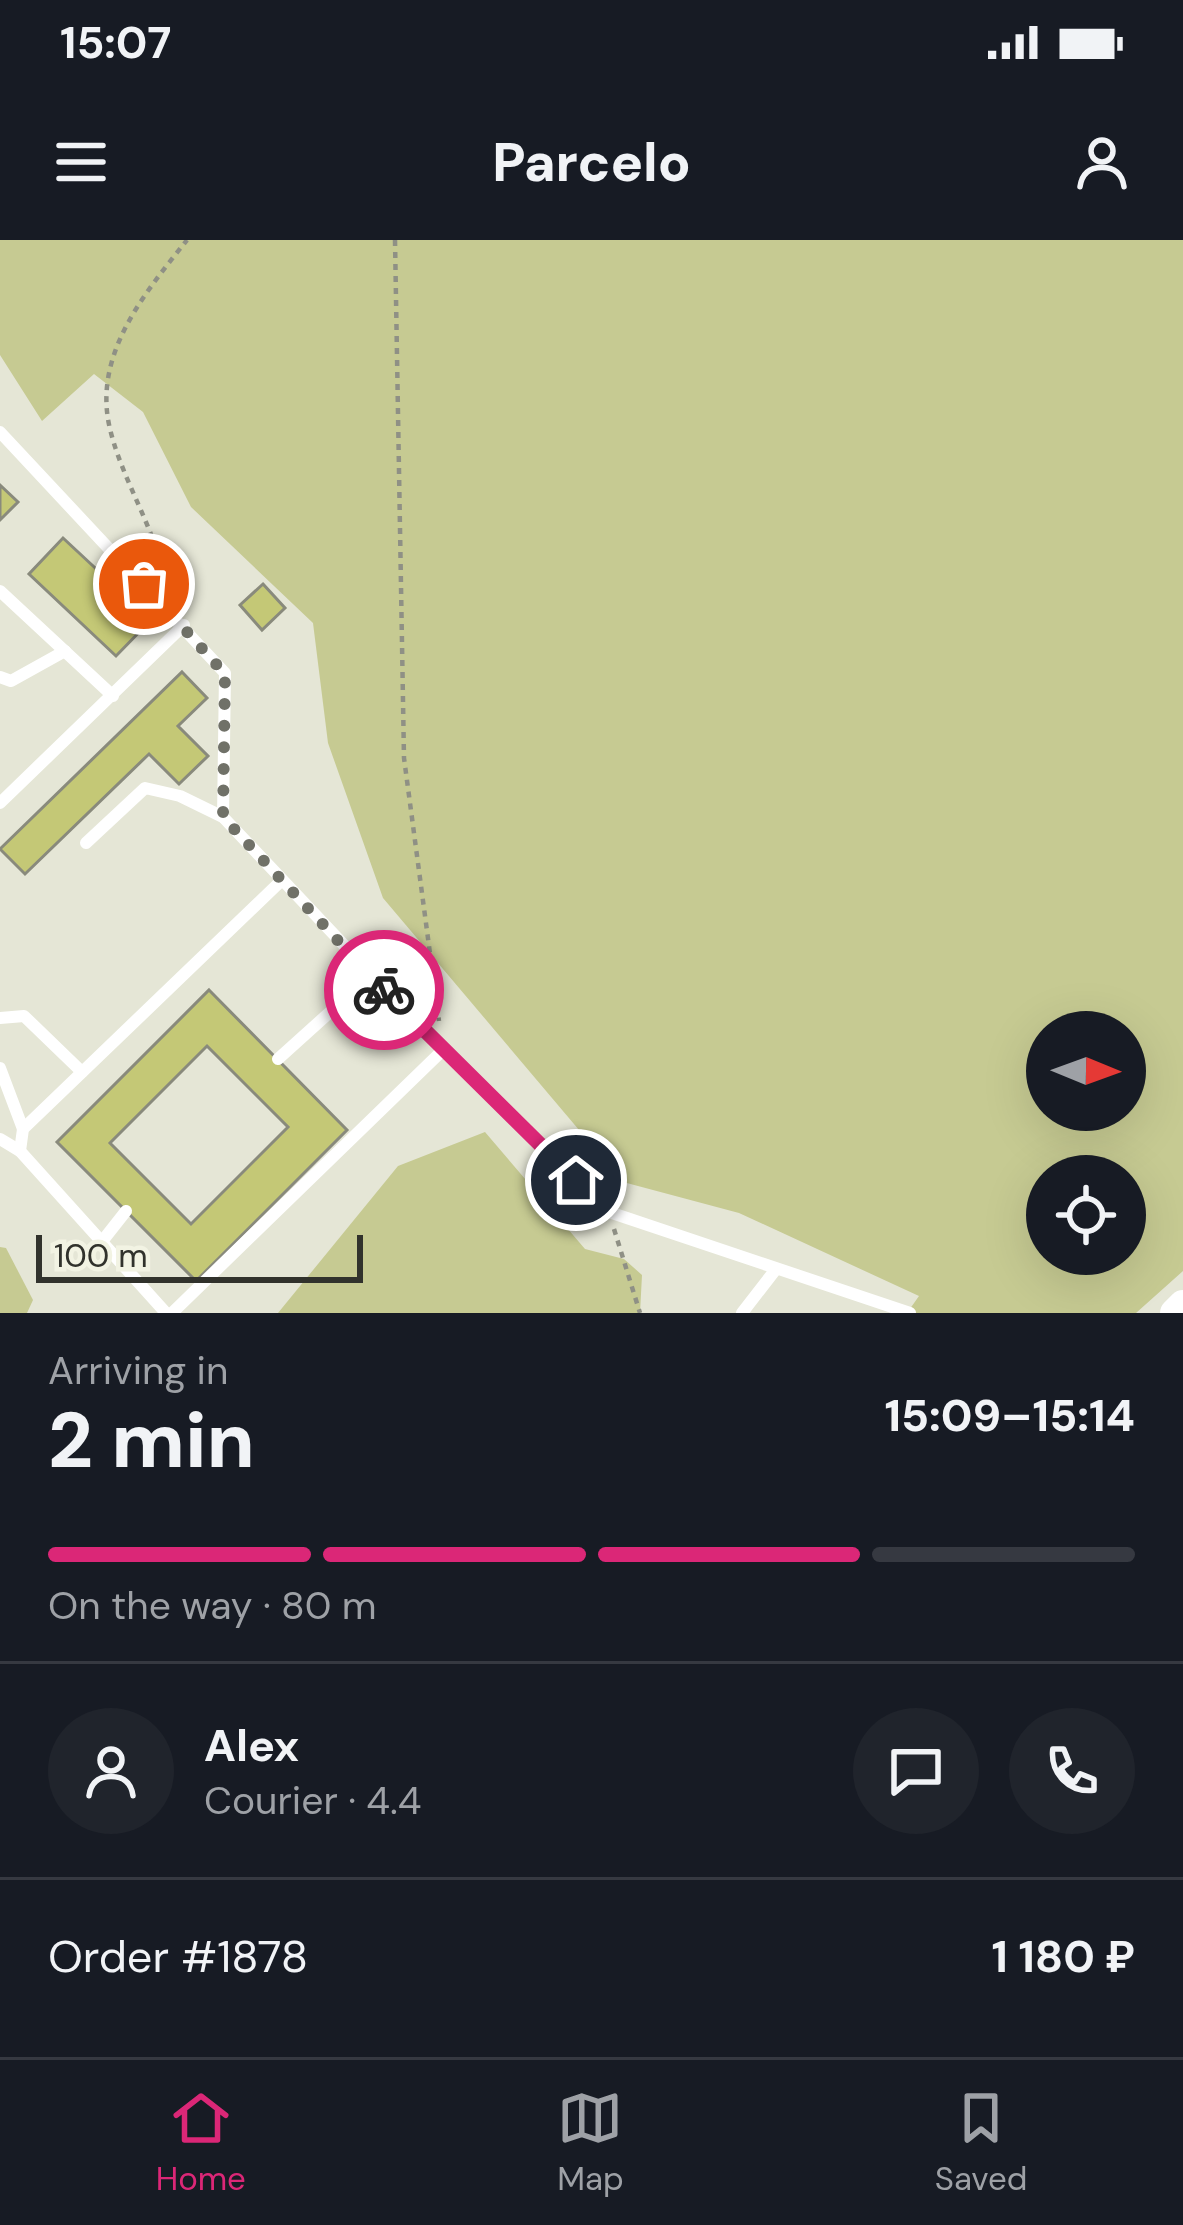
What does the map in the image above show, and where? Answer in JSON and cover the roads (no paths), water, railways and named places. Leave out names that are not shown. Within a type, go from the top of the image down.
[{"type":"street","points":[[1175,1313],[1183,1305]]},
{"type":"lane","points":[[0,432],[225,674],[223,817]]},
{"type":"lane","points":[[0,591],[113,696]]},
{"type":"lane","points":[[0,803],[184,625]]},
{"type":"lane","points":[[0,676],[11,681],[65,651]]},
{"type":"lane","points":[[86,843],[146,788],[180,796],[223,817],[443,1051],[609,1212],[910,1313]]},
{"type":"lane","points":[[23,1129],[281,881]]},
{"type":"lane","points":[[278,1060],[370,976]]},
{"type":"lane","points":[[0,1018],[24,1016],[82,1072]]},
{"type":"lane","points":[[0,1139],[20,1150],[100,1244],[169,1313],[443,1051]]},
{"type":"lane","points":[[0,1067],[23,1129],[20,1150]]},
{"type":"lane","points":[[100,1244],[126,1211]]},
{"type":"lane","points":[[742,1313],[776,1269]]}]
